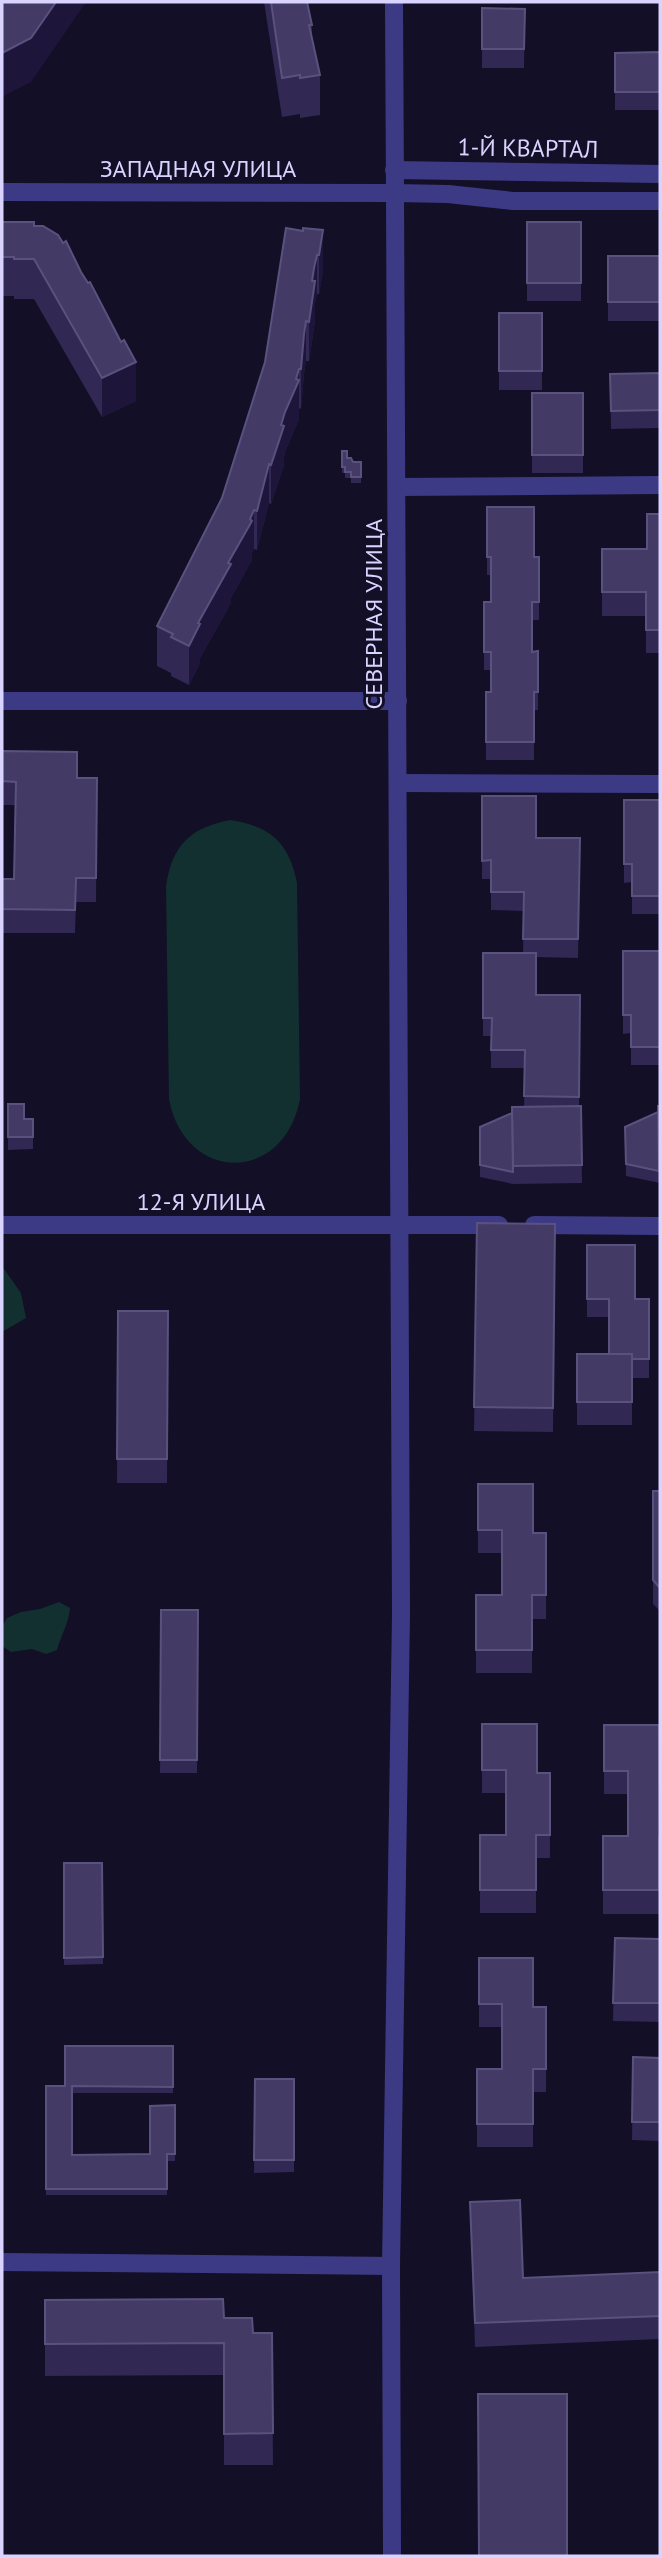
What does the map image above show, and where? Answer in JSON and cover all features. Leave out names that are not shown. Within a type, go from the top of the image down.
[{"type":"street","name":"СЕВЕРНАЯ УЛИЦА","points":[[392,2556],[391,2266],[401,1614],[394,2]]},
{"type":"street","name":"1-Й КВАРТАЛ","points":[[394,170],[660,174]]},
{"type":"street","name":"ЗАПАДНАЯ УЛИЦА","points":[[2,192],[395,193],[448,194],[513,201],[660,201]]},
{"type":"street","points":[[397,487],[660,485]]},
{"type":"street","points":[[2,701],[398,701]]},
{"type":"street","points":[[398,783],[660,784]]},
{"type":"street","name":"12-Я УЛИЦА","points":[[2,1225],[660,1226]]},
{"type":"street","points":[[2,2262],[391,2266]]},
{"type":"green space","points":[[230,820],[267,832],[283,847],[294,869],[297,883],[300,1099],[290,1127],[275,1147],[256,1159],[234,1163],[213,1159],[194,1147],[179,1127],[169,1099],[166,886],[173,860],[185,841],[204,828]]},
{"type":"green space","points":[[2,1269],[21,1293],[26,1318],[2,1332]]},
{"type":"green space","points":[[59,1602],[70,1608],[57,1650],[46,1654],[32,1649],[11,1652],[2,1646],[2,1627],[7,1618]]},
{"type":"building","points":[[2,2],[56,2],[31,38],[2,53]]},
{"type":"building","points":[[271,2],[307,2],[320,75],[282,78]]},
{"type":"building","points":[[482,8],[525,9],[524,49],[482,49]]},
{"type":"building","points":[[660,52],[660,92],[615,92],[615,53]]},
{"type":"building","points":[[2,222],[34,222],[34,226],[43,226],[58,235],[63,243],[66,241],[121,342],[124,340],[136,362],[102,378],[34,259],[2,257]]},
{"type":"building","points":[[527,222],[581,222],[581,283],[527,283]]},
{"type":"building","points":[[286,228],[323,230],[314,268],[312,281],[315,281],[309,322],[306,321],[301,369],[296,379],[299,380],[285,412],[281,425],[284,426],[271,465],[269,464],[257,511],[254,510],[250,519],[252,521],[228,563],[231,564],[198,623],[200,624],[189,646],[157,626],[222,498],[265,362]]},
{"type":"building","points":[[608,256],[660,256],[660,302],[608,302]]},
{"type":"building","points":[[499,313],[542,313],[542,371],[499,371]]},
{"type":"building","points":[[660,373],[660,410],[611,411],[610,374]]},
{"type":"building","points":[[532,393],[583,393],[583,455],[532,455]]},
{"type":"building","points":[[342,451],[347,451],[347,458],[351,458],[353,462],[361,462],[361,477],[351,477],[351,472],[345,472],[345,467],[342,467]]},
{"type":"building","points":[[487,507],[534,507],[534,557],[539,557],[539,602],[532,602],[532,652],[538,651],[538,692],[534,692],[534,742],[486,742],[486,692],[491,692],[491,652],[484,652],[484,602],[491,602],[491,557],[487,557]]},
{"type":"building","points":[[647,514],[660,514],[660,630],[646,630],[646,592],[602,592],[602,549],[647,549]]},
{"type":"building","points":[[2,751],[77,752],[77,778],[97,778],[96,878],[76,878],[75,910],[2,909],[2,879],[14,879],[16,782],[2,781]]},
{"type":"building","points":[[482,796],[536,796],[536,838],[580,838],[578,939],[523,939],[524,892],[491,892],[491,860],[482,861]]},
{"type":"building","points":[[624,800],[660,800],[660,896],[632,896],[632,864],[624,864]]},
{"type":"building","points":[[623,951],[660,951],[660,1047],[631,1047],[631,1015],[623,1015]]},
{"type":"building","points":[[483,953],[536,953],[536,995],[580,995],[579,1097],[524,1096],[525,1050],[491,1050],[492,1018],[483,1018]]},
{"type":"building","points":[[8,1104],[24,1104],[24,1119],[33,1119],[33,1137],[8,1137]]},
{"type":"building","points":[[581,1106],[582,1165],[513,1166],[512,1107]]},
{"type":"building","points":[[660,1106],[660,1165],[659,1165]]},
{"type":"building","points":[[658,1112],[659,1171],[626,1164],[625,1127]]},
{"type":"building","points":[[512,1113],[513,1172],[480,1165],[480,1127]]},
{"type":"building","points":[[477,1223],[555,1224],[553,1408],[474,1407]]},
{"type":"building","points":[[587,1245],[635,1245],[635,1299],[649,1299],[649,1359],[632,1359],[632,1354],[609,1354],[609,1299],[587,1299]]},
{"type":"building","points":[[118,1311],[168,1311],[167,1459],[117,1459]]},
{"type":"building","points":[[577,1354],[632,1354],[632,1402],[577,1402]]},
{"type":"building","points":[[478,1484],[533,1484],[533,1533],[546,1533],[546,1595],[532,1595],[532,1650],[476,1650],[476,1595],[502,1595],[502,1530],[478,1530]]},
{"type":"building","points":[[653,1491],[660,1491],[660,1588],[653,1580]]},
{"type":"building","points":[[161,1610],[198,1610],[197,1760],[160,1760]]},
{"type":"building","points":[[482,1724],[537,1724],[537,1773],[550,1773],[550,1835],[536,1835],[536,1890],[480,1890],[480,1835],[506,1835],[506,1770],[482,1770]]},
{"type":"building","points":[[604,1725],[659,1725],[659,1890],[603,1890],[603,1836],[628,1836],[628,1771],[604,1771]]},
{"type":"building","points":[[64,1863],[102,1863],[103,1957],[64,1958]]},
{"type":"building","points":[[615,1938],[660,1939],[660,2003],[613,2003]]},
{"type":"building","points":[[479,1958],[533,1958],[533,2007],[546,2007],[546,2069],[533,2069],[533,2124],[477,2124],[477,2069],[502,2069],[502,2004],[479,2004]]},
{"type":"building","points":[[65,2046],[173,2046],[173,2087],[72,2086],[72,2155],[150,2154],[150,2106],[175,2105],[175,2154],[167,2154],[167,2189],[46,2189],[46,2086],[65,2086]]},
{"type":"building","points":[[633,2057],[660,2058],[660,2122],[632,2122]]},
{"type":"building","points":[[255,2079],[294,2079],[294,2160],[254,2160]]},
{"type":"building","points":[[520,2200],[523,2278],[660,2272],[660,2316],[475,2323],[470,2202]]},
{"type":"building","points":[[223,2299],[224,2318],[252,2318],[253,2333],[272,2333],[273,2433],[224,2434],[224,2343],[45,2344],[45,2300]]},
{"type":"building","points":[[478,2394],[567,2394],[567,2556],[479,2556]]}]
